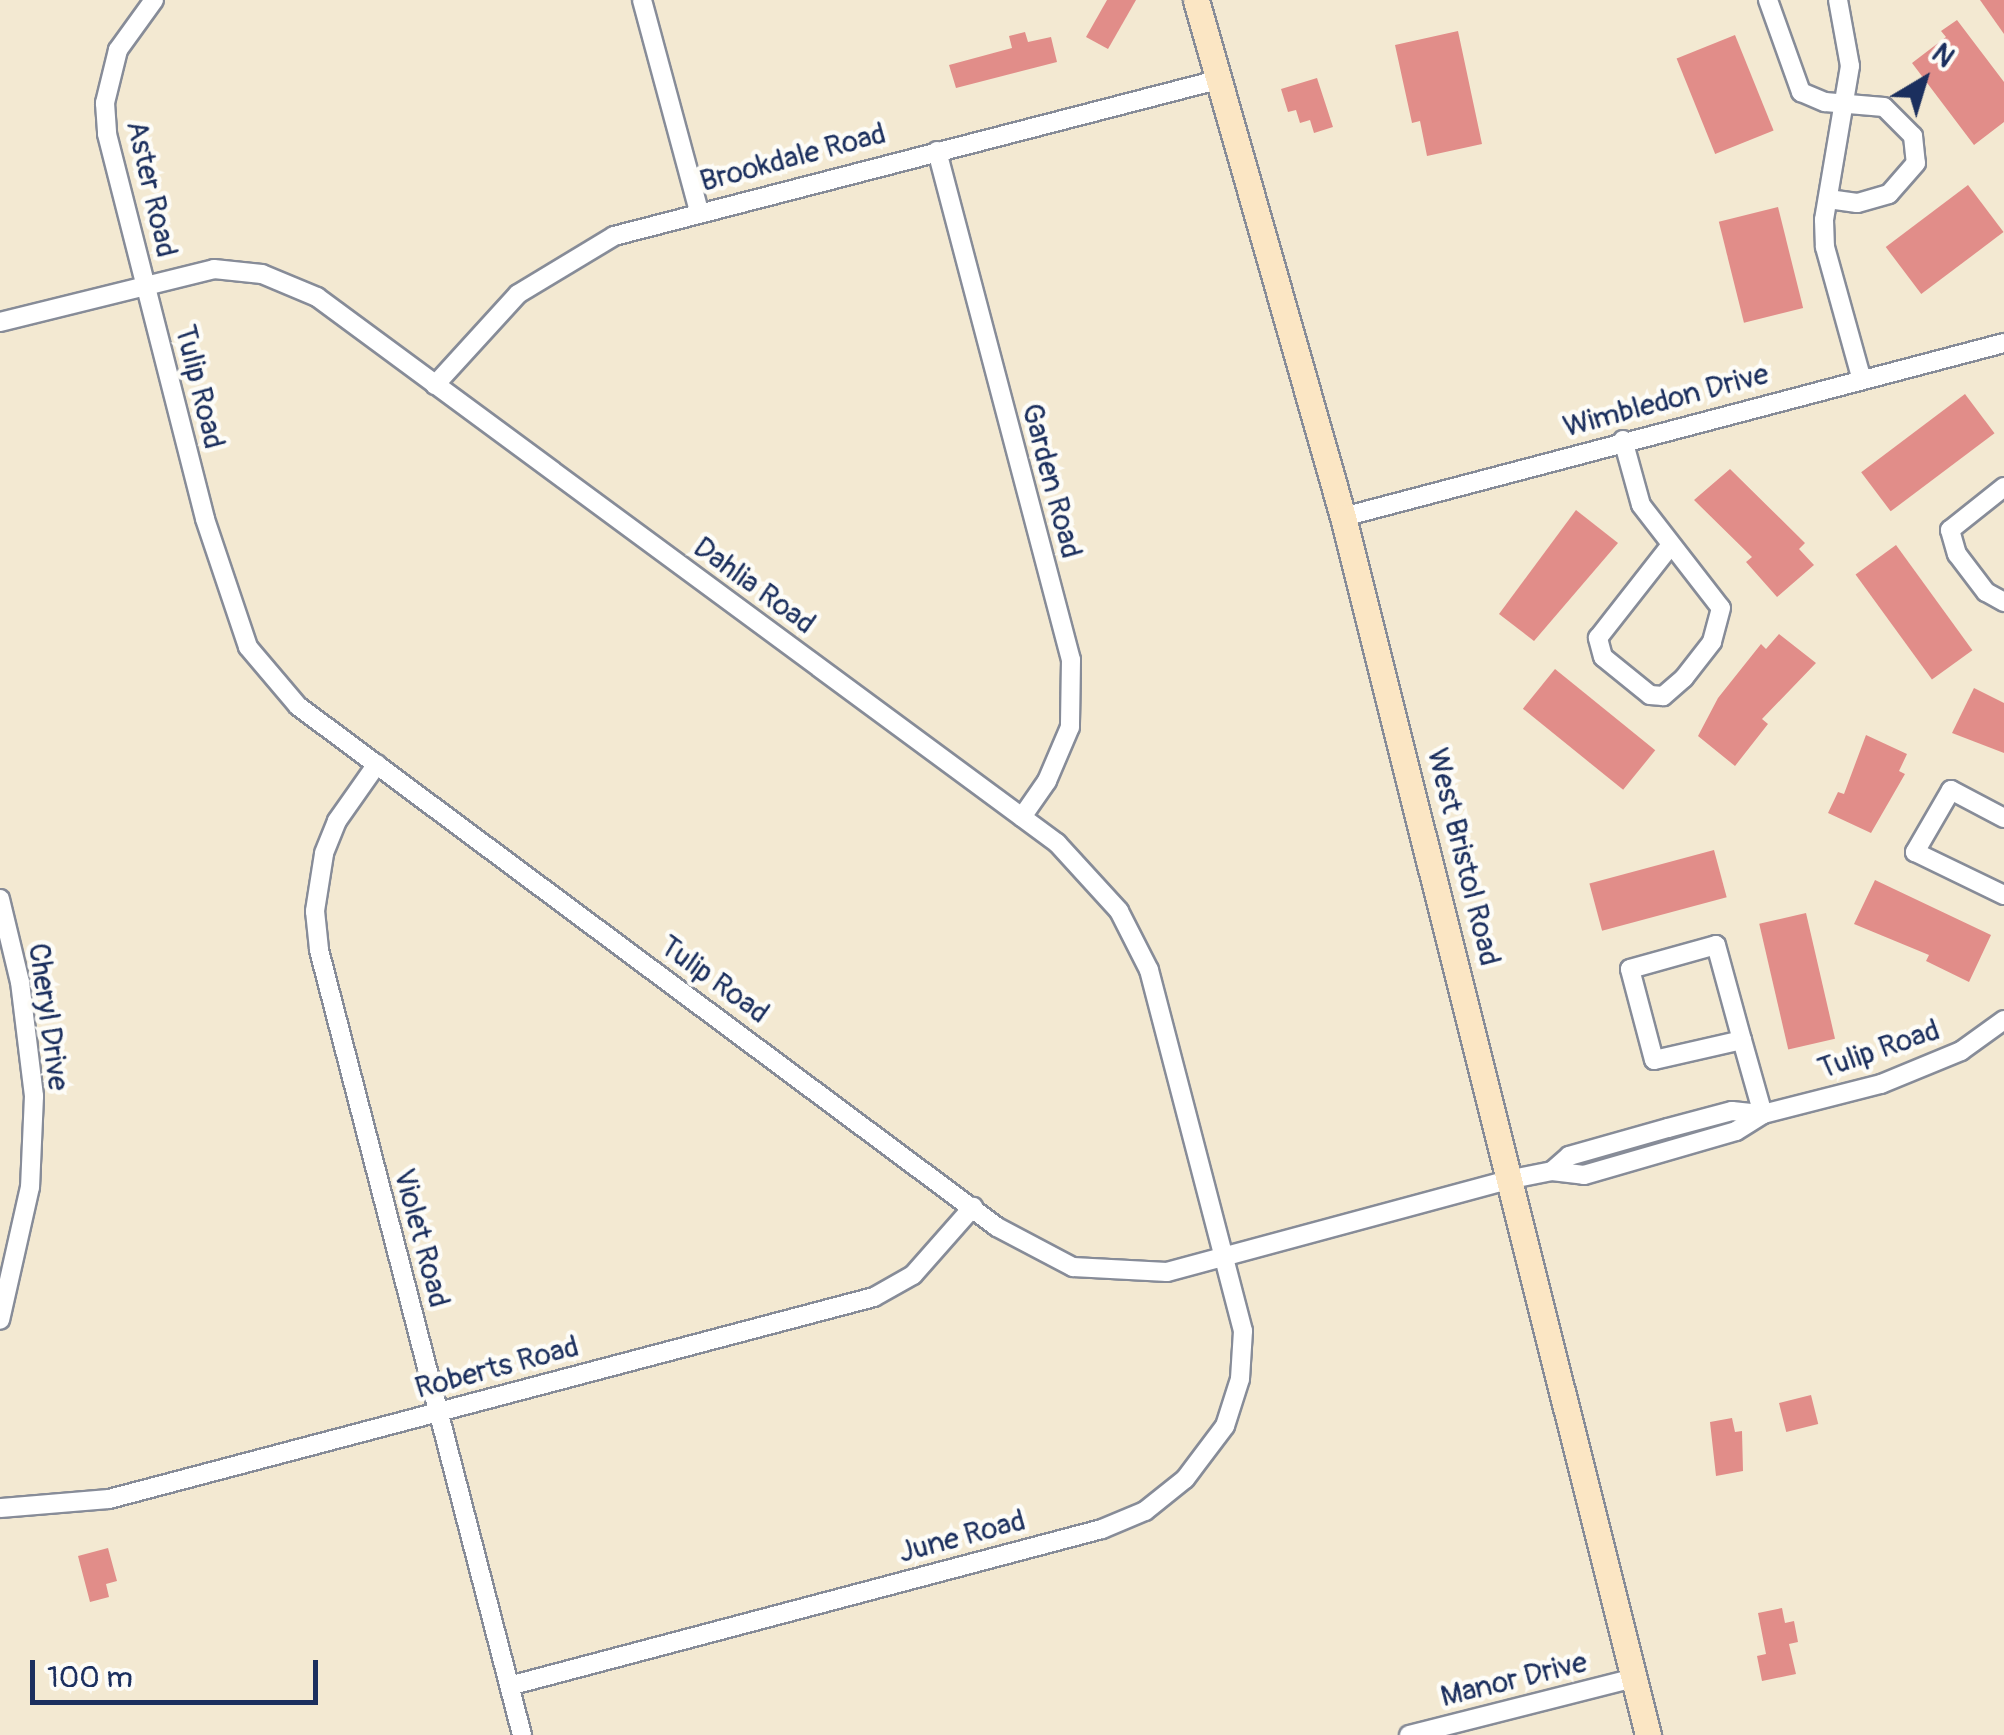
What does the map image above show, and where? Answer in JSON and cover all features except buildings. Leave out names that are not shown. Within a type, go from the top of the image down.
[{"type":"main road","name":"West Bristol Road","points":[[1196,0],[1342,518],[1512,1178],[1648,1735]]},
{"type":"street","name":"Aster Road","points":[[145,284],[106,134],[105,103],[118,50],[154,0]]},
{"type":"street","points":[[642,0],[699,211]]},
{"type":"street","points":[[1768,0],[1801,92],[1814,100],[1848,103],[1898,115],[1914,136],[1916,163],[1876,201],[1828,198]]},
{"type":"street","points":[[1838,0],[1850,66],[1848,103],[1828,198],[1825,247],[1861,377]]},
{"type":"street","name":"Brookdale Road","points":[[435,386],[490,318],[552,268],[614,236],[1217,80]]},
{"type":"street","name":"Garden Road","points":[[936,152],[1070,660],[1070,728],[1022,817]]},
{"type":"street","name":"Dahlia Road","points":[[0,322],[214,270],[284,280],[435,386],[1022,817],[1099,884],[1137,939],[1227,1256]]},
{"type":"street","name":"Tulip Road","points":[[145,284],[241,632],[298,706],[973,1207],[1051,1259],[1097,1271],[1167,1272],[1512,1178],[1552,1171],[1570,1156],[1668,1128],[1732,1111],[1762,1114],[1929,1068],[2004,1020]]},
{"type":"street","name":"Wimbledon Drive","points":[[1342,518],[1861,377],[2004,344]]},
{"type":"street","points":[[1623,440],[1641,505],[1717,597],[1721,625],[1684,678],[1663,696],[1650,694],[1603,656],[1598,638],[1671,546]]},
{"type":"street","points":[[2004,487],[1950,530],[1957,554],[1986,592],[2004,602]]},
{"type":"street","name":"Violet Road","points":[[377,764],[330,836],[315,911],[323,969],[522,1735]]},
{"type":"street","points":[[2004,818],[1951,790],[1915,852],[2004,895]]},
{"type":"street","name":"Cheryl Drive","points":[[0,899],[20,982],[34,1096],[30,1187],[0,1320]]},
{"type":"street","points":[[1742,1040],[1654,1060],[1630,969],[1716,945],[1742,1040],[1762,1114]]},
{"type":"street","name":"Roberts Road","points":[[0,1508],[40,1510],[109,1499],[874,1297],[913,1275],[973,1207]]},
{"type":"street","name":"June Road","points":[[509,1686],[1102,1529],[1145,1511],[1209,1453],[1233,1406],[1243,1332],[1227,1256]]},
{"type":"street","name":"Manor Drive","points":[[1409,1735],[1634,1678]]}]
